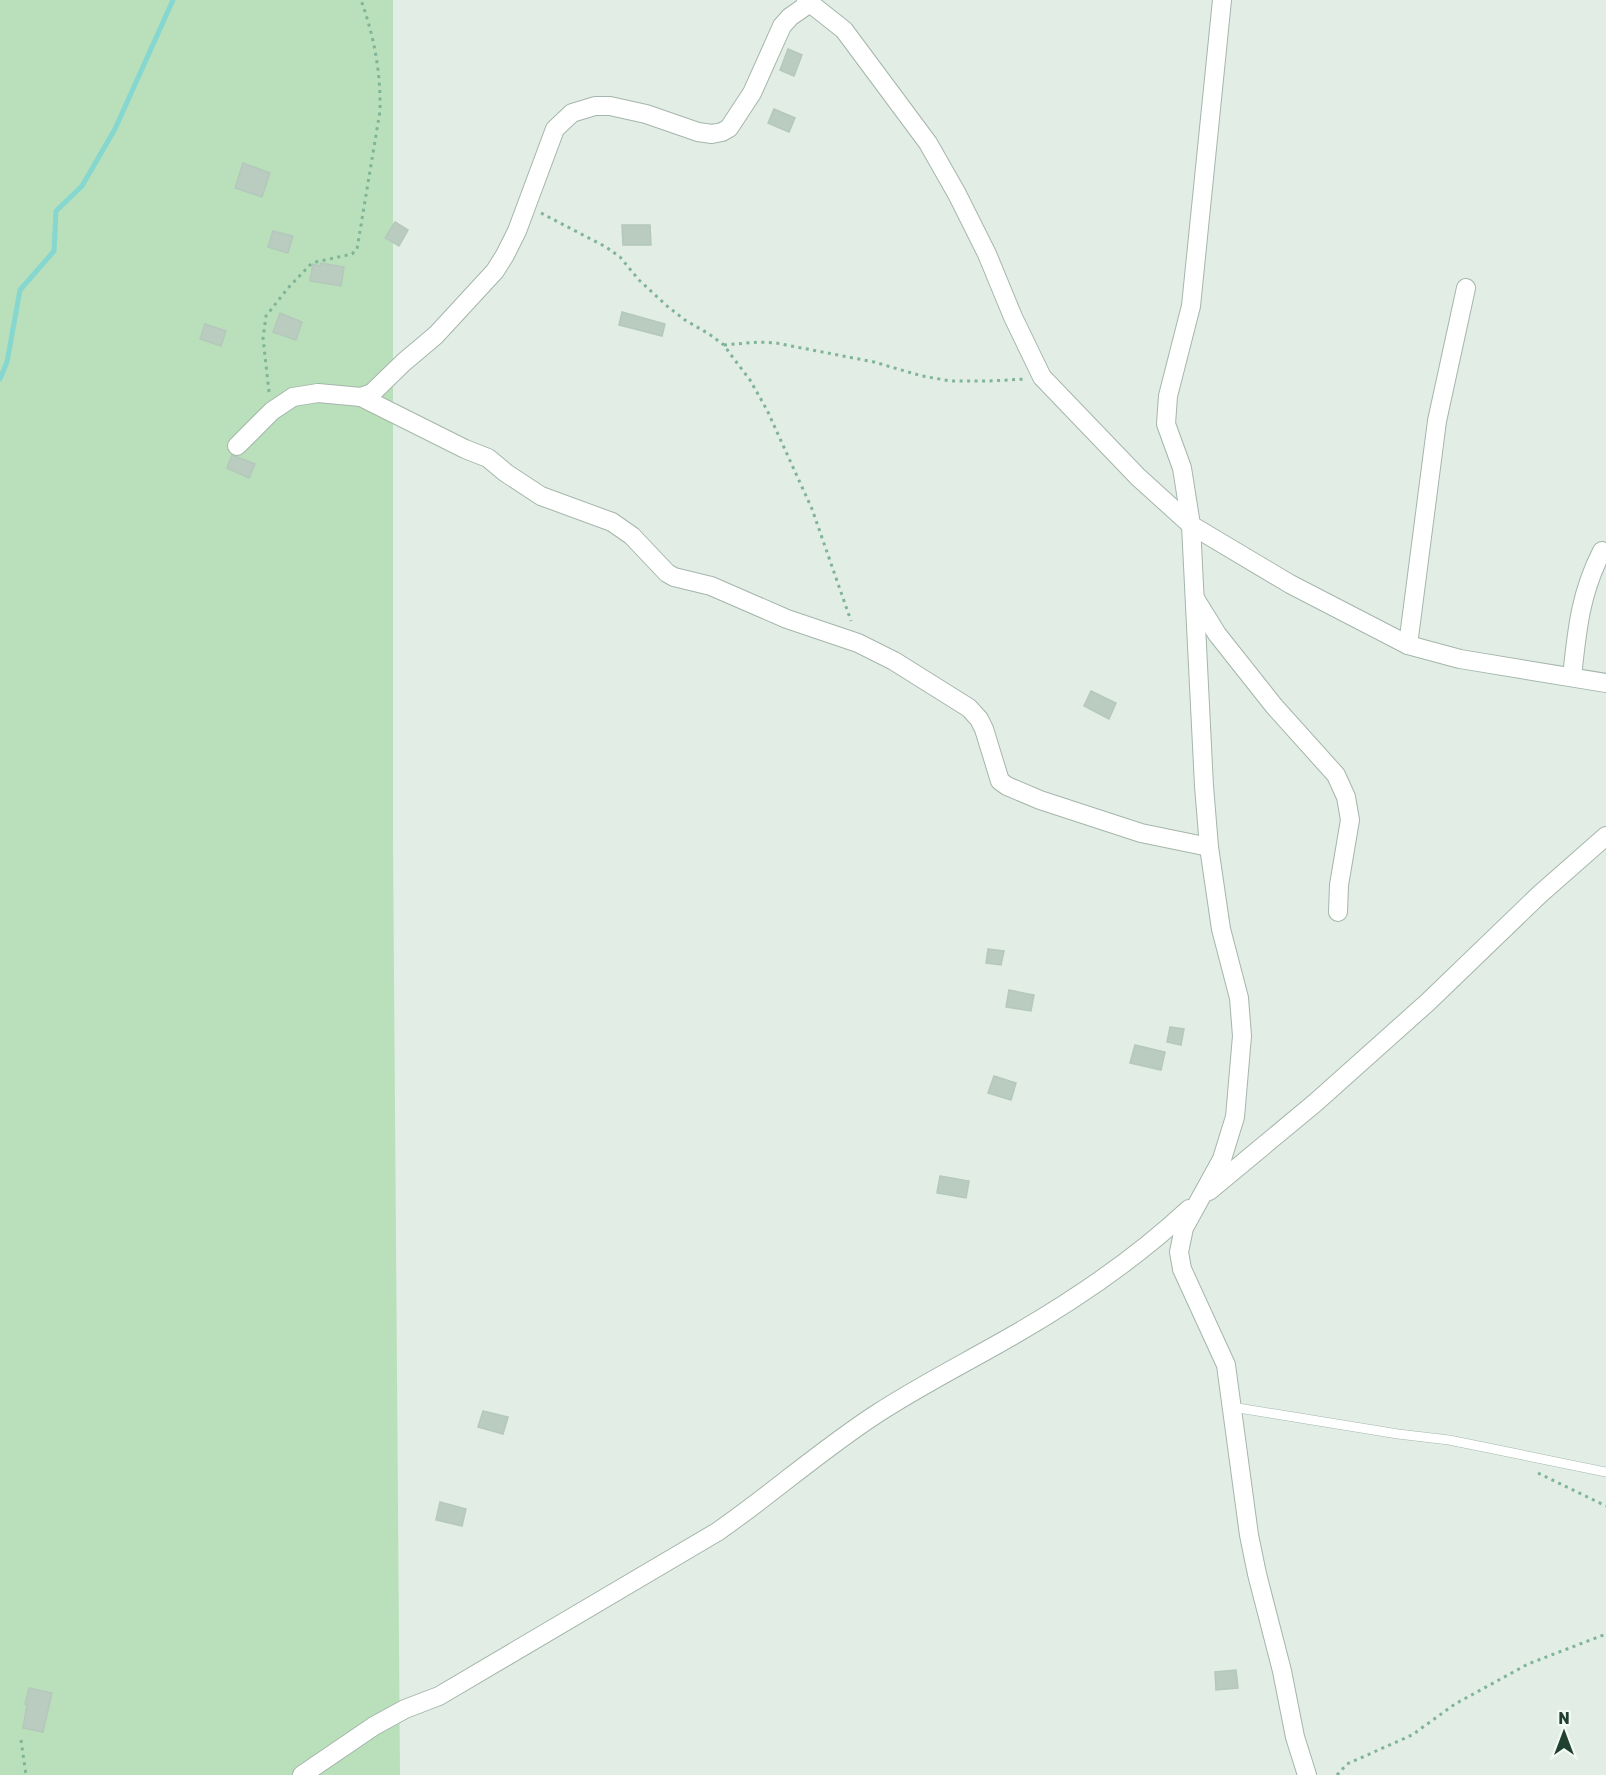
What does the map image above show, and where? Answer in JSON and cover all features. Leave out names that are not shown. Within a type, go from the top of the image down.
[{"type":"street","points":[[1222,0],[1191,306],[1166,412],[1168,431],[1182,468],[1191,525],[1209,847],[1216,901],[1239,998],[1242,1036],[1234,1117],[1222,1159],[1184,1228],[1180,1261],[1226,1365],[1241,1482],[1257,1574],[1270,1619],[1295,1737],[1307,1775]]},
{"type":"street","points":[[237,446],[272,411],[293,397],[307,394],[361,397],[372,393],[436,335],[495,271],[517,231],[555,129],[572,113],[595,106],[610,106],[646,114],[698,132],[712,134],[723,132],[729,128],[752,93],[782,26],[790,17],[813,3],[844,30],[928,143],[987,254],[1013,317],[1042,377],[1138,477],[1191,525],[1290,584],[1408,645],[1460,659],[1606,683]]},
{"type":"street","points":[[1408,645],[1437,421],[1466,288]]},
{"type":"street","points":[[361,397],[465,449],[488,458],[541,496],[612,522],[632,536],[667,573],[674,577],[711,586],[787,618],[858,643],[894,661],[969,708],[979,719],[1000,781],[1007,786],[1040,800],[1141,833],[1209,847]]},
{"type":"street","points":[[1572,677],[1584,594],[1590,575],[1602,551]]},
{"type":"street","points":[[1196,599],[1217,634],[1274,706],[1336,775],[1346,797],[1350,820],[1339,885],[1338,912]]},
{"type":"street","points":[[313,1772],[374,1726],[405,1709],[439,1696],[717,1532],[877,1414],[1011,1337],[1101,1281],[1166,1230],[1315,1103],[1428,1002],[1539,895],[1606,836]]},
{"type":"lane","points":[[1232,1407],[1449,1440],[1606,1472]]},
{"type":"path","points":[[272,411],[263,338],[266,316],[310,265],[352,254],[357,249],[380,111],[381,90],[374,43],[361,0]]},
{"type":"path","points":[[526,205],[606,247],[620,257],[639,280],[668,306],[724,345],[750,380],[812,509],[858,643]]},
{"type":"path","points":[[724,345],[776,343],[874,362],[922,376],[951,381],[1042,377]]},
{"type":"path","points":[[1534,1470],[1606,1506]]},
{"type":"path","points":[[1337,1775],[1347,1764],[1412,1735],[1455,1704],[1528,1665],[1606,1634]]},
{"type":"path","points":[[21,1740],[26,1775]]},
{"type":"green space","points":[[0,0],[393,0],[393,843],[400,1775],[0,1775]]},
{"type":"building","points":[[788,49],[802,55],[794,76],[780,70]]},
{"type":"building","points":[[774,109],[795,118],[789,132],[768,123]]},
{"type":"building","points":[[243,163],[270,173],[262,197],[235,188]]},
{"type":"building","points":[[395,222],[408,230],[399,246],[385,238]]},
{"type":"building","points":[[622,225],[650,225],[651,245],[623,245]]},
{"type":"building","points":[[273,231],[293,236],[288,253],[268,247]]},
{"type":"building","points":[[321,263],[344,267],[341,286],[310,281],[313,264],[320,266]]},
{"type":"building","points":[[622,312],[665,324],[662,336],[619,325]]},
{"type":"building","points":[[280,313],[302,322],[296,340],[273,332]]},
{"type":"building","points":[[205,324],[226,331],[221,346],[200,339]]},
{"type":"building","points":[[232,455],[255,464],[249,478],[227,468]]},
{"type":"building","points":[[1091,691],[1116,703],[1109,719],[1084,706]]},
{"type":"building","points":[[988,949],[1004,951],[1001,965],[986,963]]},
{"type":"building","points":[[1009,990],[1034,995],[1031,1011],[1006,1007]]},
{"type":"building","points":[[1170,1027],[1184,1029],[1181,1045],[1167,1042]]},
{"type":"building","points":[[1135,1045],[1165,1052],[1161,1070],[1130,1063]]},
{"type":"building","points":[[994,1076],[1016,1083],[1011,1100],[988,1093]]},
{"type":"building","points":[[940,1176],[969,1181],[966,1198],[937,1193]]},
{"type":"building","points":[[483,1411],[508,1417],[503,1434],[478,1427]]},
{"type":"building","points":[[440,1502],[466,1509],[462,1526],[436,1520]]},
{"type":"building","points":[[1236,1670],[1238,1688],[1216,1690],[1215,1672]]},
{"type":"building","points":[[29,1688],[52,1693],[43,1732],[23,1728]]},
{"type":"waterway","points":[[0,379],[7,362],[20,290],[54,251],[56,211],[82,186],[115,129],[173,0]]}]
